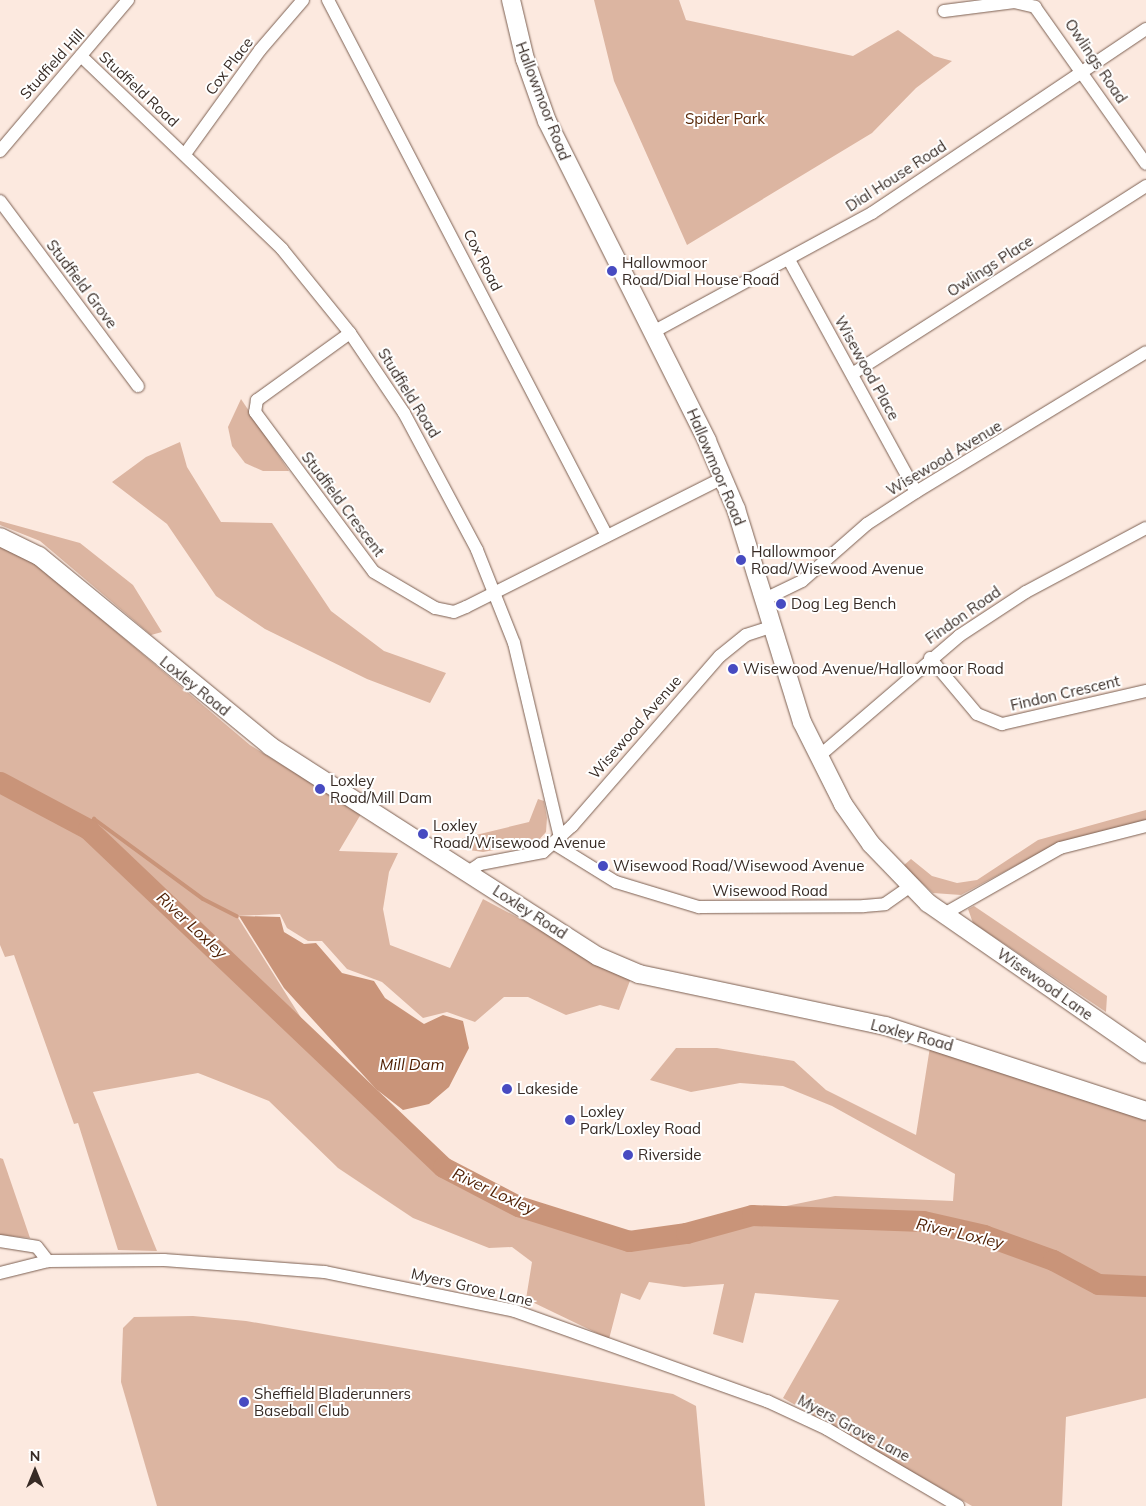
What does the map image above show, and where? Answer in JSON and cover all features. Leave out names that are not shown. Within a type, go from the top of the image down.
[{"type":"main road","name":"Hallowmoor Road","points":[[511,0],[524,59],[547,121],[653,332],[722,478],[765,599],[789,686],[818,757],[843,804],[909,887],[944,914]]},
{"type":"main road","name":"Loxley Road","points":[[0,537],[38,556],[270,746],[597,956],[639,974],[886,1026],[1146,1111]]},
{"type":"main road","name":"Wisewood Lane","points":[[944,914],[1146,1054]]},
{"type":"street","name":"Studfield Hill","points":[[0,151],[127,0]]},
{"type":"street","name":"Cox Place","points":[[185,154],[260,50],[303,0]]},
{"type":"street","name":"Cox Road","points":[[328,0],[607,536]]},
{"type":"street","name":"Owlings Road","points":[[944,11],[1014,2],[1035,7],[1083,71],[1146,164]]},
{"type":"street","name":"Dial House Road","points":[[653,332],[789,260],[872,213],[1146,28]]},
{"type":"street","name":"Studfield Road","points":[[81,56],[282,249],[350,332],[426,450],[495,592],[527,683],[556,840]]},
{"type":"street","name":"Owlings Place","points":[[852,374],[1146,186]]},
{"type":"street","name":"Studfield Grove","points":[[0,201],[138,386]]},
{"type":"street","name":"Wisewood Place","points":[[789,260],[916,492]]},
{"type":"street","name":"Studfield Crescent","points":[[350,332],[257,400],[259,418],[380,576],[445,612],[454,612],[722,478]]},
{"type":"street","name":"Wisewood Avenue","points":[[765,599],[802,581],[867,524],[916,492],[1146,352]]},
{"type":"street","name":"Findon Road","points":[[818,757],[930,658],[1026,592],[1146,528]]},
{"type":"street","name":"Wisewood Avenue","points":[[556,840],[720,656],[746,635],[773,626]]},
{"type":"street","name":"Findon Crescent","points":[[930,658],[977,714],[1002,724],[1146,691]]},
{"type":"street","points":[[944,914],[1060,848],[1146,826]]},
{"type":"street","points":[[468,872],[480,864],[543,852],[556,840]]},
{"type":"street","name":"Wisewood Road","points":[[556,840],[616,882],[699,907],[864,906],[885,904],[909,887]]},
{"type":"street","points":[[0,1241],[37,1247],[48,1261]]},
{"type":"street","name":"Myers Grove Lane","points":[[0,1273],[48,1261],[164,1260],[325,1272],[515,1311],[767,1401],[827,1429],[958,1506]]},
{"type":"green space","name":"Spider Park","points":[[594,0],[679,0],[686,20],[853,56],[898,30],[934,56],[952,61],[916,88],[872,133],[687,245],[614,81]]},
{"type":"green space","points":[[241,399],[289,471],[263,471],[245,463],[232,446],[228,427]]},
{"type":"green space","points":[[180,442],[187,467],[221,522],[272,523],[331,611],[384,651],[446,673],[430,703],[367,679],[265,629],[216,596],[167,524],[112,482],[146,457]]},
{"type":"green space","points":[[0,521],[80,543],[133,585],[162,632],[151,635],[40,541],[0,525]]},
{"type":"green space","points":[[0,545],[34,562],[250,745],[361,814],[339,851],[398,853],[389,872],[383,909],[390,945],[450,968],[483,899],[631,978],[619,1010],[600,1005],[566,1015],[528,997],[504,997],[475,1022],[447,1012],[423,1018],[382,982],[347,969],[322,941],[308,941],[287,928],[280,914],[237,916],[310,1032],[385,1107],[422,1133],[440,1162],[525,1208],[568,1224],[679,1236],[721,1227],[757,1212],[835,1196],[953,1201],[955,1174],[832,1106],[783,1086],[740,1083],[691,1092],[650,1080],[676,1048],[717,1048],[794,1061],[826,1090],[916,1135],[930,1047],[1146,1117],[1146,1398],[1066,1417],[1062,1506],[972,1506],[783,1398],[839,1300],[755,1293],[743,1343],[713,1334],[724,1284],[684,1287],[649,1282],[640,1300],[621,1293],[609,1339],[526,1299],[532,1262],[512,1247],[489,1248],[413,1218],[338,1168],[269,1101],[198,1073],[93,1092],[157,1251],[118,1250],[78,1123],[74,1124],[14,955],[5,957],[0,945]]},
{"type":"green space","points":[[538,799],[544,801],[547,818],[546,832],[537,842],[483,852],[455,848],[451,841],[529,822]]},
{"type":"green space","points":[[1146,810],[1146,821],[1056,844],[961,895],[933,893],[903,866],[911,859],[932,876],[957,883],[977,880],[1038,840]]},
{"type":"green space","points":[[974,906],[1107,996],[1106,1012],[973,923],[968,909]]},
{"type":"green space","points":[[0,1158],[3,1159],[30,1238],[0,1235]]},
{"type":"green space","points":[[193,1316],[246,1321],[673,1394],[696,1406],[705,1506],[157,1506],[121,1382],[123,1328],[134,1317]]},
{"type":"water","name":"Mill Dam","points":[[239,916],[280,917],[284,932],[304,944],[316,943],[342,973],[374,981],[385,998],[424,1024],[443,1015],[463,1021],[469,1048],[449,1087],[429,1104],[403,1110],[376,1089],[284,988]]},
{"type":"waterway","name":"River Loxley","points":[[0,782],[88,829],[443,1167],[518,1206],[629,1241],[686,1233],[752,1215],[923,1221],[984,1235],[1053,1260],[1098,1284],[1146,1286]]},
{"type":"waterway","points":[[88,829],[94,819],[203,899],[237,916]]},
{"type":"waterway","name":"River Loxley","points":[[393,1121],[399,1114]]},
{"type":"place","name":"Hallowmoor Road/Dial House Road","points":[[612,271]]},
{"type":"place","name":"Hallowmoor Road/Wisewood Avenue","points":[[741,560]]},
{"type":"place","name":"Dog Leg Bench","points":[[781,604]]},
{"type":"place","name":"Wisewood Avenue/Hallowmoor Road","points":[[733,669]]},
{"type":"place","name":"Loxley Road/Mill Dam","points":[[320,789]]},
{"type":"place","name":"Loxley Road/Wisewood Avenue","points":[[423,834]]},
{"type":"place","name":"Wisewood Road/Wisewood Avenue","points":[[603,866]]},
{"type":"place","name":"Lakeside","points":[[507,1089]]},
{"type":"place","name":"Loxley Park/Loxley Road","points":[[570,1120]]},
{"type":"place","name":"Riverside","points":[[628,1155]]},
{"type":"place","name":"Sheffield Bladerunners Baseball Club","points":[[244,1402]]}]
